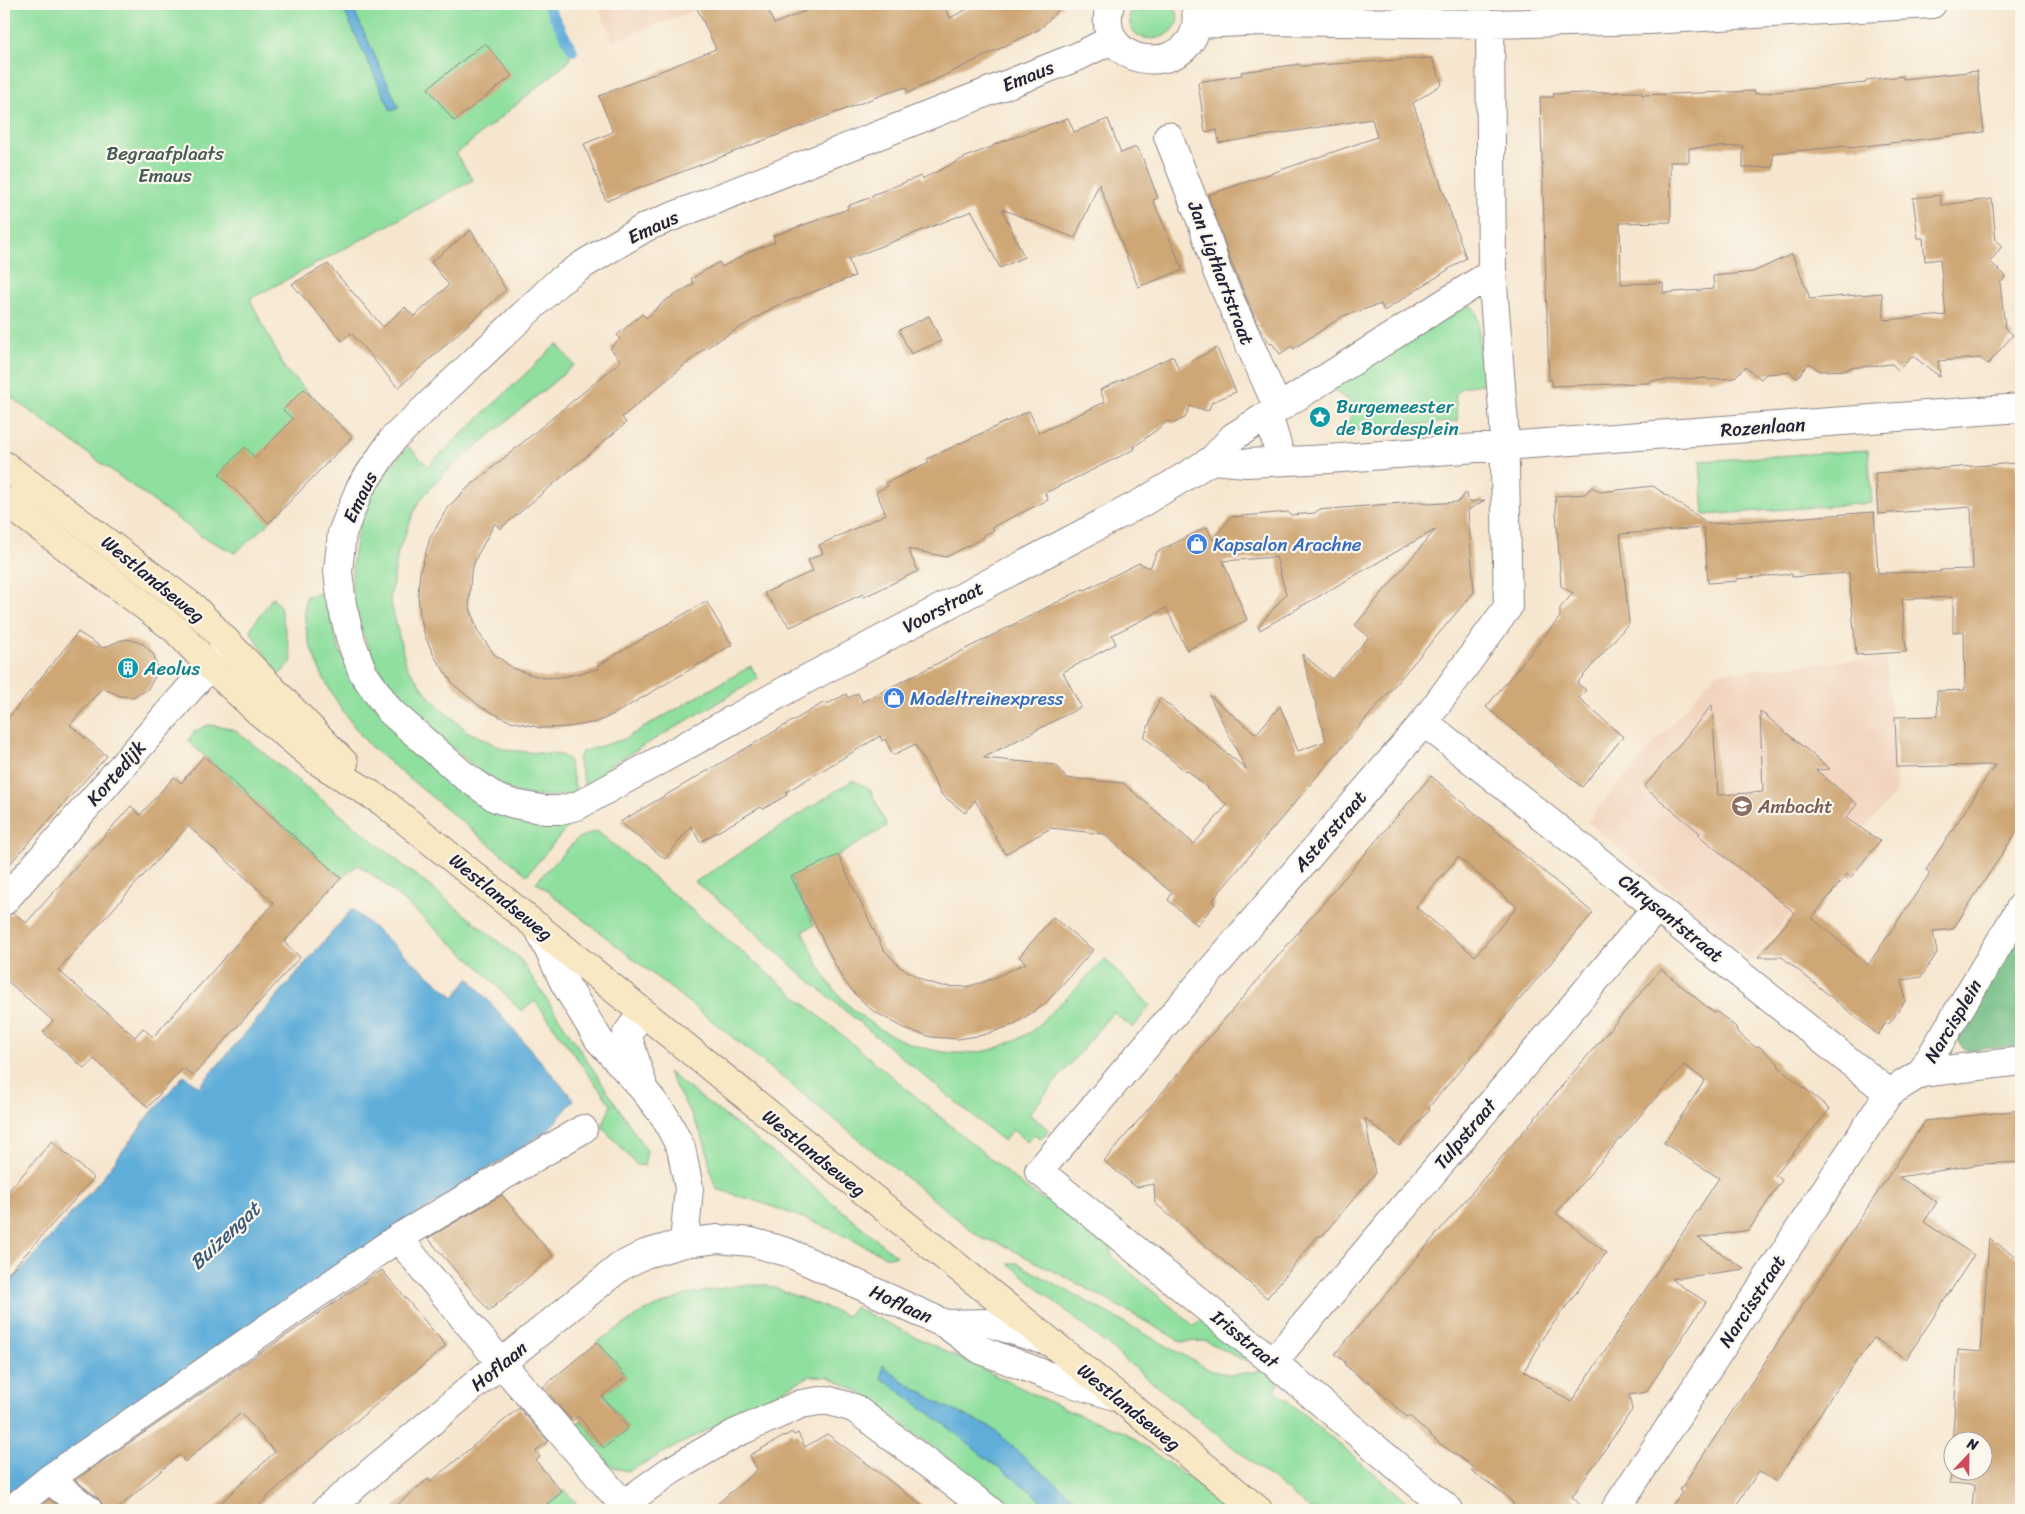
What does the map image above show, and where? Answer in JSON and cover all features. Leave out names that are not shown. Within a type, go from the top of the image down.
[{"type":"main road","name":"Westlandseweg","points":[[4,464],[193,607],[228,645],[322,739],[372,794]]},
{"type":"main road","name":"Westlandseweg","points":[[4,500],[175,628],[210,666],[258,711],[320,762],[372,794],[1258,1510]]},
{"type":"street","points":[[1110,4],[1108,26],[1113,39],[1121,49],[1131,56],[1143,60],[1156,61],[1170,58],[1183,50],[1192,38],[1196,14],[1266,21],[1490,24],[1649,20],[1932,4]]},
{"type":"street","points":[[1212,460],[1247,463],[1504,447],[1492,273],[1490,24]]},
{"type":"street","name":"Emaus","points":[[600,794],[577,806],[560,810],[540,809],[496,798],[462,774],[390,711],[363,673],[351,641],[339,585],[338,567],[342,534],[360,488],[393,439],[557,283],[646,227],[1079,56],[1113,39]]},
{"type":"street","name":"Jan Ligthartstraat","points":[[1168,136],[1204,228],[1216,271],[1273,412]]},
{"type":"street","points":[[1282,461],[1273,412],[1492,273]]},
{"type":"street","name":"Rozenlaan","points":[[1504,447],[2021,408]]},
{"type":"street","name":"Voorstraat","points":[[600,794],[799,682],[1143,502],[1212,460],[1232,437],[1273,412]]},
{"type":"street","name":"Asterstraat","points":[[1039,1171],[1424,722],[1508,607],[1504,447]]},
{"type":"street","name":"Kortedijk","points":[[4,901],[228,645]]},
{"type":"street","name":"Chrysantstraat","points":[[1424,722],[1889,1092]]},
{"type":"street","name":"Tulpstraat","points":[[1273,1362],[1657,907]]},
{"type":"street","name":"Narcisplein","points":[[1921,1073],[2021,907]]},
{"type":"street","points":[[538,927],[564,982],[599,1040],[644,1090],[665,1117],[681,1148],[689,1188],[684,1243]]},
{"type":"street","points":[[642,1013],[627,1034],[644,1090]]},
{"type":"street","name":"Narcisplein","points":[[1921,1073],[2021,1061]]},
{"type":"street","points":[[1889,1092],[1921,1073]]},
{"type":"street","name":"Narcisstraat","points":[[1615,1510],[1889,1092]]},
{"type":"street","points":[[11,1510],[49,1479],[398,1238],[582,1129]]},
{"type":"street","name":"Irisstraat","points":[[1039,1171],[1273,1362],[1449,1510]]},
{"type":"street","points":[[398,1238],[501,1363],[626,1507],[670,1471],[734,1434],[801,1404],[826,1400],[854,1408],[989,1510]]},
{"type":"street","name":"Hoflaan","points":[[326,1510],[501,1363],[620,1267],[645,1254],[684,1243],[718,1239],[751,1242],[787,1252],[945,1324],[981,1350],[1049,1376],[1115,1396]]},
{"type":"street","name":"Hoflaan","points":[[945,1324],[989,1323],[1047,1341]]},
{"type":"street","points":[[49,1479],[88,1510]]},
{"type":"shaded area","points":[[597,4],[711,4],[613,41]]},
{"type":"shaded area","name":"Ambacht","points":[[1886,657],[1897,791],[1751,960],[1587,821],[1716,673]]},
{"type":"green space","name":"Begraafplaats Emaus","points":[[4,4],[547,4],[573,51],[568,62],[456,154],[473,180],[250,299],[285,369],[352,437],[269,523],[235,553],[201,536],[4,392]]},
{"type":"green space","points":[[1132,4],[1173,4],[1178,17],[1175,28],[1166,35],[1144,38],[1134,32],[1130,21]]},
{"type":"green space","points":[[1466,306],[1472,306],[1477,313],[1484,384],[1465,387],[1457,392],[1458,421],[1341,432],[1357,407],[1331,388]]},
{"type":"green space","points":[[557,344],[574,365],[442,475],[417,505],[398,552],[390,599],[406,665],[430,698],[467,731],[506,750],[561,755],[568,759],[577,794],[537,796],[521,794],[505,788],[488,777],[429,728],[404,704],[378,666],[367,644],[355,609],[352,579],[355,546],[363,514],[375,487],[390,466],[409,447],[428,466]]},
{"type":"green space","points":[[1868,450],[1872,503],[1704,515],[1700,461]]},
{"type":"green space","points":[[327,592],[331,623],[340,652],[358,687],[463,790],[483,806],[514,818],[574,819],[527,875],[372,748],[347,716],[323,677],[308,636],[305,615],[306,596]]},
{"type":"green space","points":[[273,597],[280,607],[292,661],[279,675],[252,634],[251,628]]},
{"type":"green space","points":[[751,666],[758,679],[607,767],[612,775],[586,790],[578,759],[582,752],[624,739]]},
{"type":"green space","points":[[208,725],[235,730],[520,959],[647,1151],[644,1166],[637,1165],[602,1127],[611,1105],[535,1001],[521,1011],[478,966],[377,878],[358,865],[341,878],[188,741],[195,731]]},
{"type":"green space","points":[[853,780],[870,789],[887,826],[839,855],[791,878],[814,925],[803,931],[820,968],[833,988],[847,1004],[864,1018],[883,1031],[903,1041],[925,1048],[969,1053],[990,1050],[1032,1031],[1105,959],[1150,1005],[1133,1028],[1113,1012],[1029,1114],[1049,1130],[1041,1139],[1034,1134],[1027,1142],[1013,1130],[1003,1141],[801,974],[732,911],[695,882]]},
{"type":"green space","points":[[597,831],[1028,1190],[1044,1200],[1071,1207],[1110,1239],[1112,1257],[1194,1326],[1202,1318],[1249,1357],[1245,1361],[1206,1341],[1182,1342],[1084,1287],[999,1243],[982,1239],[721,1028],[536,882],[578,838]]},
{"type":"green space","points":[[2021,913],[2021,1046],[1967,1050],[1959,1044],[1956,1034]]},
{"type":"green space","points":[[668,1072],[781,1159],[896,1256],[887,1257],[822,1225],[717,1189],[712,1177],[704,1141]]},
{"type":"green space","points":[[1008,1263],[1017,1263],[1212,1371],[1232,1375],[1264,1370],[1279,1383],[1275,1390],[1417,1510],[1311,1510]]},
{"type":"green space","points":[[741,1285],[767,1285],[848,1316],[854,1307],[1069,1411],[1126,1433],[1208,1492],[1229,1510],[1016,1510],[860,1392],[829,1377],[810,1376],[629,1471],[611,1466],[604,1461],[571,1428],[581,1420],[604,1448],[628,1428],[603,1395],[626,1377],[597,1342],[645,1311],[689,1294]]},
{"type":"green space","points":[[565,1490],[582,1510],[540,1510],[562,1492]]},
{"type":"water","points":[[341,4],[351,4],[399,108],[391,111]]},
{"type":"water","name":"Buizengat","points":[[352,909],[454,997],[469,978],[574,1100],[548,1130],[379,1240],[4,1499],[4,1287],[16,1276],[99,1182],[152,1112],[184,1075],[199,1087]]},
{"type":"water","points":[[883,1365],[900,1379],[942,1405],[992,1428],[1029,1462],[1088,1510],[1054,1510],[944,1424],[881,1378]]},
{"type":"building","points":[[695,4],[766,4],[774,24],[822,4],[943,4],[950,18],[977,4],[1064,4],[1040,29],[908,93],[906,87],[882,95],[606,201],[584,144],[613,132],[599,96],[716,49]]},
{"type":"building","points":[[485,43],[512,76],[454,121],[428,88]]},
{"type":"building","points":[[1432,58],[1442,84],[1413,103],[1466,258],[1384,311],[1381,304],[1343,316],[1293,349],[1292,346],[1280,354],[1272,343],[1270,344],[1258,325],[1231,262],[1208,195],[1377,137],[1372,119],[1219,143],[1217,130],[1205,132],[1198,82],[1242,75],[1241,72],[1300,64],[1301,66]]},
{"type":"building","points":[[1977,71],[1984,132],[1848,148],[1848,146],[1773,153],[1773,167],[1743,168],[1743,146],[1689,148],[1689,162],[1670,162],[1671,222],[1620,223],[1621,284],[1663,283],[1663,293],[1714,289],[1713,276],[1753,272],[1792,254],[1809,299],[1882,293],[1884,320],[1946,315],[1940,259],[1925,261],[1923,238],[1918,238],[1913,198],[1940,195],[1941,205],[1992,199],[1996,241],[2002,246],[1990,262],[2006,276],[2000,283],[2005,327],[2013,335],[1988,364],[1980,358],[1938,361],[1940,377],[1913,356],[1898,370],[1892,364],[1849,368],[1847,370],[1820,371],[1809,363],[1797,378],[1790,372],[1766,374],[1761,379],[1745,367],[1734,378],[1552,386],[1552,380],[1549,380],[1540,97],[1554,97],[1553,94],[1623,92],[1642,92],[1642,95],[1755,91],[1755,94],[1866,83],[1866,80],[1903,76],[1903,79]]},
{"type":"building","points":[[1068,118],[1074,132],[1108,119],[1121,153],[1136,147],[1143,159],[1158,198],[1153,200],[1183,270],[1138,287],[1099,184],[1075,238],[1002,209],[1024,257],[1000,268],[972,211],[848,259],[855,276],[776,306],[704,349],[622,417],[626,423],[500,529],[495,523],[477,556],[471,572],[469,605],[478,632],[495,655],[513,668],[529,674],[545,678],[562,677],[599,669],[597,666],[706,601],[732,645],[616,713],[597,722],[569,727],[541,728],[507,720],[481,707],[454,685],[434,656],[425,636],[420,615],[418,594],[420,572],[430,538],[448,507],[463,492],[621,361],[610,348],[620,339],[617,335],[642,314],[646,318],[666,300],[694,284],[691,279],[719,262],[722,267],[749,252],[775,242],[773,236],[848,209],[847,206],[921,176],[922,179],[993,145]]},
{"type":"building","points":[[471,230],[506,290],[398,388],[351,333],[342,341],[292,284],[328,264],[383,327],[405,307],[414,317],[449,285],[431,262]]},
{"type":"building","points":[[929,316],[941,341],[911,354],[899,330]]},
{"type":"building","points":[[1217,348],[1236,392],[1212,402],[1208,411],[1190,406],[1185,418],[1174,423],[1168,421],[1134,447],[1135,449],[1045,493],[1048,500],[992,527],[994,530],[984,535],[983,538],[946,557],[908,549],[918,571],[864,597],[863,594],[790,627],[764,593],[813,571],[808,560],[823,553],[819,545],[886,514],[876,492],[888,486],[886,483],[929,463],[927,459],[1029,411],[1039,433],[1105,402],[1100,390],[1173,356],[1178,368]]},
{"type":"building","points":[[304,389],[352,437],[269,523],[219,474],[245,447],[255,458],[293,419],[283,410]]},
{"type":"building","points":[[2017,463],[2021,510],[2021,825],[1953,929],[1933,931],[1937,953],[1921,977],[1902,980],[1905,1001],[1890,1023],[1885,1024],[1878,1035],[1782,957],[1758,957],[1795,913],[1698,835],[1700,833],[1644,787],[1712,705],[1718,795],[1763,792],[1760,711],[1830,769],[1816,770],[1857,804],[1846,818],[1880,841],[1851,877],[1847,874],[1812,918],[1868,965],[1930,873],[1926,870],[1995,765],[1897,767],[1895,717],[1938,716],[1937,691],[1965,690],[1964,631],[1953,632],[1953,597],[1902,599],[1906,652],[1856,655],[1849,573],[1792,577],[1792,574],[1708,583],[1704,528],[1620,534],[1629,623],[1577,683],[1586,690],[1579,698],[1623,737],[1582,787],[1486,707],[1560,617],[1560,608],[1573,593],[1561,586],[1555,496],[1585,494],[1592,487],[1600,492],[1653,486],[1709,524],[1874,512],[1878,573],[1941,572],[1940,570],[1973,569],[1971,507],[1878,514],[1875,473]]},
{"type":"building","points":[[1467,492],[1468,502],[1485,500],[1468,510],[1474,592],[1246,860],[1212,901],[1215,904],[1197,925],[1168,900],[1172,893],[1104,834],[1051,828],[1005,854],[975,800],[965,813],[941,794],[915,744],[893,755],[885,739],[882,741],[880,736],[786,792],[787,795],[763,809],[761,807],[700,842],[691,826],[665,859],[620,822],[825,702],[827,704],[846,694],[848,698],[858,693],[862,702],[1083,589],[1085,590],[1139,563],[1150,568],[1157,552],[1207,527],[1213,540],[1231,517],[1288,512],[1291,515],[1315,513],[1318,510],[1414,502],[1428,504],[1458,502]],"holes":[[[1436,529],[1355,625],[1369,637],[1332,679],[1302,654],[1326,741],[1298,751],[1280,706],[1256,734],[1209,695],[1246,769],[1160,698],[1144,737],[1185,771],[1187,770],[1227,805],[1194,844],[1123,783],[1066,778],[1056,765],[983,758],[1081,707],[1063,672],[1116,644],[1112,635],[1166,608],[1187,650],[1247,620],[1223,561],[1276,557],[1286,594],[1258,627],[1260,630]]]},
{"type":"building","points":[[78,632],[103,648],[128,639],[143,644],[154,655],[157,667],[155,677],[147,690],[133,697],[120,696],[102,688],[70,725],[107,756],[4,870],[4,723]]},
{"type":"building","points":[[204,756],[341,878],[284,942],[300,957],[193,1076],[183,1068],[148,1107],[94,1059],[85,1069],[43,1032],[53,1021],[4,978],[4,916],[14,913],[26,923],[131,806],[140,815],[174,777],[181,783]],"holes":[[[188,826],[274,903],[153,1037],[143,1028],[135,1037],[58,970]]]},
{"type":"building","points":[[1431,776],[1593,913],[1428,1108],[1430,1109],[1399,1146],[1365,1118],[1375,1174],[1322,1236],[1318,1236],[1267,1298],[1155,1203],[1154,1184],[1136,1187],[1104,1161]],"holes":[[[1458,857],[1517,907],[1475,956],[1416,907]]]},
{"type":"building","points":[[838,855],[883,949],[900,967],[927,982],[942,986],[966,987],[987,981],[1026,963],[1019,957],[1053,917],[1093,950],[1045,1004],[1013,1025],[983,1035],[958,1039],[932,1037],[908,1030],[873,1011],[854,993],[842,978],[791,877]]},
{"type":"building","points":[[1661,969],[1713,1012],[1717,1012],[1736,1027],[1737,1032],[1755,1047],[1759,1046],[1778,1063],[1779,1067],[1830,1109],[1775,1175],[1782,1180],[1749,1230],[1698,1238],[1745,1269],[1671,1279],[1706,1302],[1646,1392],[1629,1395],[1632,1410],[1572,1497],[1586,1510],[1514,1510],[1513,1503],[1504,1494],[1472,1471],[1472,1467],[1439,1443],[1411,1417],[1407,1417],[1368,1381],[1365,1381],[1345,1365],[1345,1362],[1335,1354]],"holes":[[[1684,1065],[1705,1080],[1664,1143],[1719,1178],[1571,1402],[1524,1371],[1540,1345],[1538,1344],[1606,1253],[1556,1213]]]},
{"type":"building","points":[[2021,1110],[2021,1162],[1982,1164],[1899,1177],[1937,1202],[1924,1222],[1974,1255],[1906,1359],[1874,1338],[1832,1395],[1776,1482],[1759,1471],[1733,1510],[1669,1510],[1682,1492],[1680,1490],[1925,1121]]},
{"type":"building","points":[[52,1141],[94,1178],[4,1278],[4,1196]]},
{"type":"building","points":[[502,1195],[553,1256],[489,1311],[428,1238]]},
{"type":"building","points":[[1989,1238],[2021,1260],[2021,1510],[1972,1510],[1974,1485],[1950,1483],[1992,1482],[1992,1432],[1953,1432],[1958,1350],[1981,1352]]},
{"type":"building","points":[[382,1270],[446,1346],[280,1485],[254,1510],[213,1510],[275,1452],[241,1413],[185,1462],[179,1455],[116,1510],[103,1510],[98,1498],[75,1480]]},
{"type":"building","points":[[597,1342],[626,1377],[602,1396],[628,1428],[604,1448],[578,1416],[572,1421],[543,1387]]},
{"type":"building","points":[[519,1408],[548,1441],[536,1451],[540,1457],[536,1461],[562,1492],[540,1510],[391,1510],[429,1478],[431,1481]]},
{"type":"building","points":[[792,1432],[794,1435],[798,1433],[805,1447],[827,1434],[929,1510],[710,1510],[757,1470],[750,1455]]},
{"type":"building","points":[[49,1499],[63,1510],[35,1510]]},
{"type":"waterway","points":[[547,4],[573,51]]},
{"type":"place","name":"Burgemeester de Bordesplein","points":[[1320,417]]},
{"type":"place","name":"Kapsalon Arachne","points":[[1197,544]]},
{"type":"place","name":"Aeolus","points":[[128,668]]},
{"type":"place","name":"Modeltreinexpress","points":[[894,698]]},
{"type":"place","name":"Ambacht","points":[[1742,806]]}]
